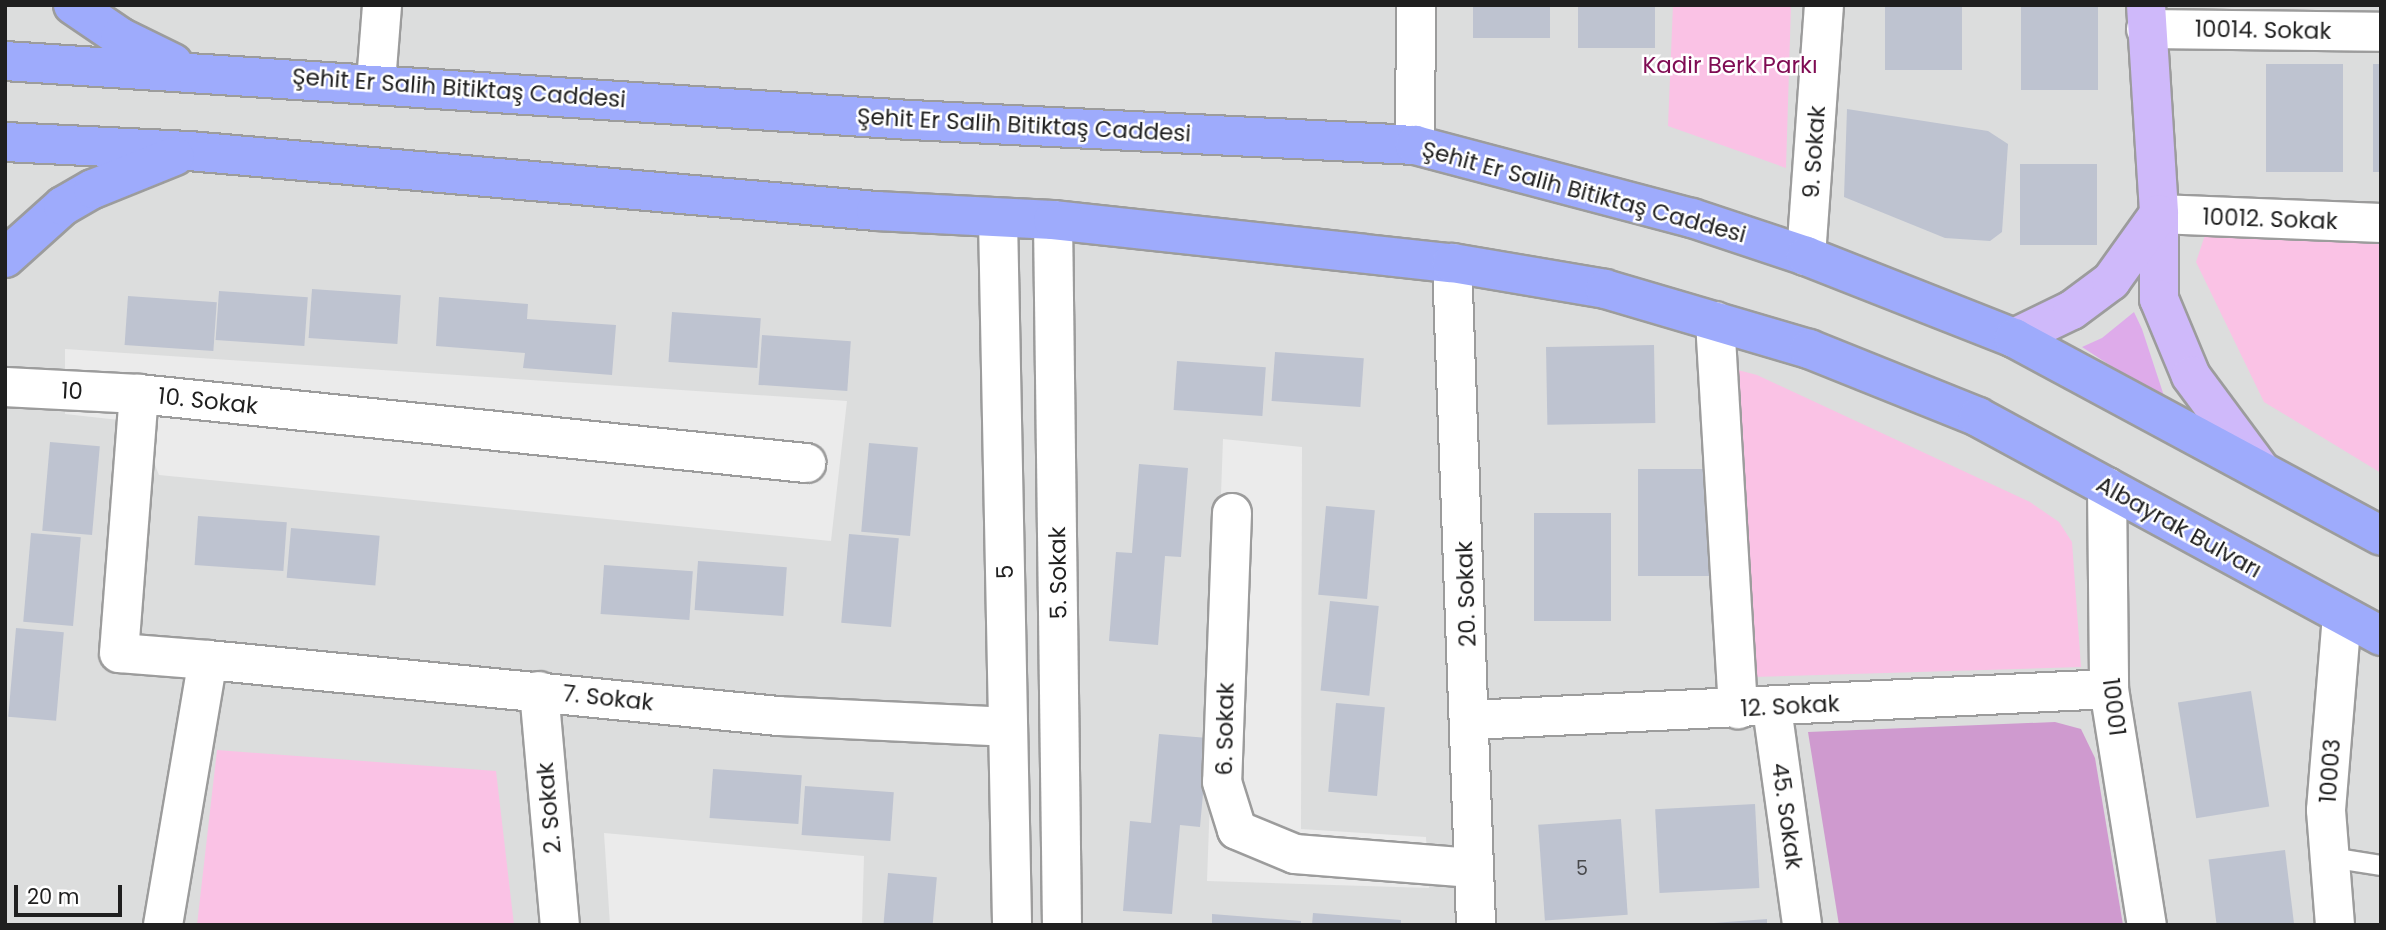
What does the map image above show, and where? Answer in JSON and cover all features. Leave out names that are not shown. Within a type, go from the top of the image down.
[{"type":"main road","points":[[73,5],[120,37],[191,71]]},
{"type":"main road","name":"Şehit Er Salih Bitiktaş Caddesi","points":[[5,61],[376,82],[911,120],[1415,145],[1692,218],[1806,256],[2014,338]]},
{"type":"main road","points":[[5,142],[188,151],[998,219],[1053,220],[1452,263],[1605,289],[1715,321]]},
{"type":"main road","points":[[5,258],[63,206],[93,188],[188,151]]},
{"type":"main road","name":"Albayrak Bulvarı","points":[[1715,321],[1810,349],[1978,417],[2381,636]]},
{"type":"main road","points":[[2014,338],[2381,536]]},
{"type":"street","points":[[376,82],[382,5]]},
{"type":"street","points":[[1415,145],[1416,5]]},
{"type":"street","name":"9. Sokak","points":[[1806,256],[1824,5]]},
{"type":"street","points":[[2146,17],[2159,214],[2159,299],[2191,376],[2259,468]]},
{"type":"street","name":"10014. Sokak","points":[[2146,17],[2381,32]]},
{"type":"street","points":[[2014,338],[2072,310],[2111,281],[2159,214]]},
{"type":"street","name":"10012. Sokak","points":[[2159,214],[2381,223]]},
{"type":"street","name":"5","points":[[998,219],[1012,925]]},
{"type":"street","name":"5. Sokak","points":[[1053,220],[1062,925]]},
{"type":"street","name":"20. Sokak","points":[[1452,263],[1471,720],[1472,868],[1476,925]]},
{"type":"street","name":"45. Sokak","points":[[1715,321],[1755,708],[1802,925]]},
{"type":"street","name":"10","points":[[5,387],[139,394]]},
{"type":"street","name":"10. Sokak","points":[[208,660],[119,653],[139,394],[806,463]]},
{"type":"street","name":"10001","points":[[2107,487],[2109,689],[2147,925]]},
{"type":"street","name":"6. Sokak","points":[[1232,513],[1222,782],[1237,830],[1296,854],[1472,868]]},
{"type":"street","name":"10003","points":[[2335,925],[2326,810],[2342,617]]},
{"type":"street","points":[[163,925],[208,660]]},
{"type":"street","name":"7. Sokak","points":[[208,660],[778,716],[1009,727]]},
{"type":"street","name":"12. Sokak","points":[[1471,720],[2109,689]]},
{"type":"street","name":"2. Sokak","points":[[539,691],[560,925]]},
{"type":"lane","points":[[2330,857],[2381,865]]},
{"type":"shaded area","points":[[5,5],[2381,5],[2381,925],[5,925]]},
{"type":"shaded area","points":[[2134,312],[2166,402],[2082,347],[2102,338]]},
{"type":"shaded area","points":[[65,349],[847,401],[831,541],[159,475],[137,422],[65,414]]},
{"type":"shaded area","points":[[1223,439],[1302,447],[1301,829],[1426,837],[1429,888],[1207,881]]},
{"type":"shaded area","points":[[2055,722],[2081,729],[2095,758],[2123,925],[1839,925],[1808,732]]},
{"type":"shaded area","points":[[604,833],[864,856],[862,925],[610,925]]},
{"type":"green space","name":"Kadir Berk Parkı","points":[[1673,5],[1791,5],[1786,168],[1668,126]]},
{"type":"green space","points":[[2205,235],[2381,238],[2381,473],[2264,402],[2196,262]]},
{"type":"green space","points":[[1734,369],[1757,375],[2030,502],[2059,522],[2072,542],[2081,667],[1752,677]]},
{"type":"green space","points":[[217,750],[496,771],[514,925],[197,925]]},
{"type":"building","points":[[1473,5],[1550,5],[1550,38],[1473,38]]},
{"type":"building","points":[[1578,5],[1655,5],[1655,48],[1578,48]]},
{"type":"building","points":[[1885,5],[1962,5],[1962,70],[1885,70]]},
{"type":"building","points":[[2021,5],[2098,5],[2098,90],[2021,90]]},
{"type":"building","points":[[2266,64],[2343,64],[2343,172],[2266,172]]},
{"type":"building","points":[[2373,64],[2381,64],[2381,172],[2373,172]]},
{"type":"building","points":[[1847,109],[1988,131],[2008,144],[2002,232],[1990,241],[1945,238],[1844,197]]},
{"type":"building","points":[[2020,164],[2097,164],[2097,245],[2020,245]]},
{"type":"building","points":[[312,289],[401,295],[397,344],[309,338]]},
{"type":"building","points":[[219,291],[308,297],[304,346],[216,340]]},
{"type":"building","points":[[128,296],[217,302],[213,351],[125,345]]},
{"type":"building","points":[[439,297],[528,304],[527,319],[616,325],[612,375],[523,368],[525,353],[436,346]]},
{"type":"building","points":[[672,312],[761,318],[757,368],[669,362]]},
{"type":"building","points":[[762,335],[851,341],[847,391],[759,385]]},
{"type":"building","points":[[1654,345],[1655,423],[1547,425],[1546,347]]},
{"type":"building","points":[[1275,352],[1364,358],[1360,407],[1272,401]]},
{"type":"building","points":[[1177,361],[1266,367],[1262,416],[1174,410]]},
{"type":"building","points":[[50,442],[100,446],[92,535],[42,531]]},
{"type":"building","points":[[869,443],[918,447],[910,536],[861,532]]},
{"type":"building","points":[[1139,464],[1188,468],[1181,557],[1165,556],[1158,645],[1109,641],[1116,552],[1132,553]]},
{"type":"building","points":[[1638,469],[1714,469],[1714,576],[1638,576]]},
{"type":"building","points":[[1326,506],[1375,510],[1367,599],[1318,595]]},
{"type":"building","points":[[1534,513],[1611,513],[1611,621],[1534,621]]},
{"type":"building","points":[[198,516],[287,522],[283,571],[195,565]]},
{"type":"building","points":[[291,528],[380,536],[375,586],[287,578]]},
{"type":"building","points":[[31,533],[81,537],[73,626],[23,622]]},
{"type":"building","points":[[849,534],[899,538],[891,627],[841,623]]},
{"type":"building","points":[[698,561],[787,567],[783,616],[695,610]]},
{"type":"building","points":[[604,565],[693,571],[689,620],[601,614]]},
{"type":"building","points":[[1330,601],[1379,606],[1369,696],[1321,691]]},
{"type":"building","points":[[16,628],[64,632],[56,721],[8,717]]},
{"type":"building","points":[[2251,691],[2269,807],[2196,818],[2178,703]]},
{"type":"building","points":[[1336,703],[1385,707],[1377,796],[1328,792]]},
{"type":"building","points":[[1159,734],[1208,738],[1200,827],[1180,825],[1172,914],[1123,911],[1130,821],[1151,823]]},
{"type":"building","points":[[713,769],[802,775],[798,824],[710,818]]},
{"type":"building","points":[[805,786],[894,792],[890,841],[802,835]]},
{"type":"building","points":[[1755,804],[1759,888],[1660,893],[1655,809]]},
{"type":"building","points":[[1621,819],[1628,915],[1545,921],[1538,825]]},
{"type":"building","points":[[2285,850],[2294,925],[2217,925],[2209,859]]},
{"type":"building","points":[[888,873],[937,877],[933,925],[883,925]]},
{"type":"building","points":[[1313,913],[1401,920],[1401,925],[1312,925]]},
{"type":"building","points":[[1212,914],[1301,921],[1301,925],[1212,925]]},
{"type":"building","points":[[1767,919],[1767,925],[1714,925],[1714,923]]}]
